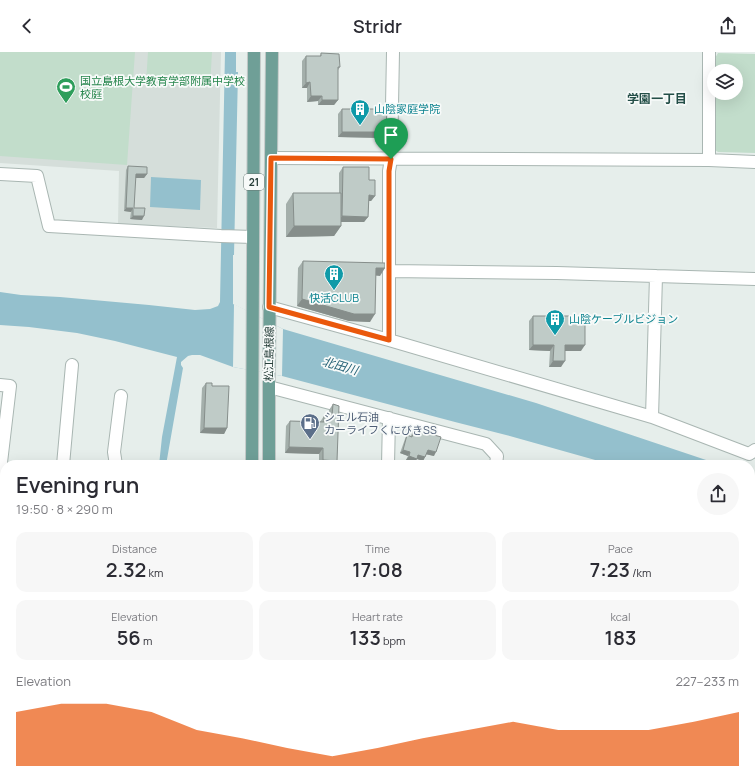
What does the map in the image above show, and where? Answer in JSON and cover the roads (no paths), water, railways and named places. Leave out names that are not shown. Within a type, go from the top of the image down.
[{"type":"main road","name":"松江島根線","points":[[252,460],[254,52]]},
{"type":"main road","name":"松江島根線","points":[[269,460],[272,52]]},
{"type":"street","points":[[389,340],[389,171],[391,159],[393,52]]},
{"type":"street","points":[[709,52],[709,160]]},
{"type":"street","points":[[271,158],[709,160],[755,162]]},
{"type":"street","points":[[0,174],[37,176],[49,226],[253,237]]},
{"type":"street","points":[[389,270],[755,279]]},
{"type":"street","points":[[652,417],[656,276]]},
{"type":"street","points":[[270,312],[389,340],[652,417],[749,454],[755,450]]},
{"type":"street","points":[[63,460],[72,365]]},
{"type":"street","points":[[269,383],[389,418],[486,444],[497,456],[497,460]]},
{"type":"street","points":[[0,385],[10,386],[1,460]]},
{"type":"street","points":[[115,460],[114,452],[121,396]]},
{"type":"street","points":[[388,460],[389,418]]},
{"type":"water","name":"北田川","points":[[225,52],[236,52],[236,72],[238,72],[233,304],[283,329],[536,403],[706,460],[595,460],[282,376],[233,367],[200,355],[192,355],[188,356],[181,362],[183,368],[167,460],[160,460],[162,437],[177,357],[77,333],[0,325],[0,292],[195,310],[210,309],[218,306],[220,302]]},
{"type":"water","points":[[151,177],[201,180],[200,210],[150,207]]},
{"type":"place","name":"国立島根大学教育学部附属中学校 校庭","points":[[66,104]]},
{"type":"place","name":"山陰家庭学院","points":[[360,126]]},
{"type":"place","name":"快活CLUB","points":[[334,291]]},
{"type":"place","name":"山陰ケーブルビジョン","points":[[555,336]]},
{"type":"place","name":"シェル石油 カーライフくにびきSS","points":[[310,440]]},
{"type":"district","name":"学園一丁目","points":[[657,99]]}]
